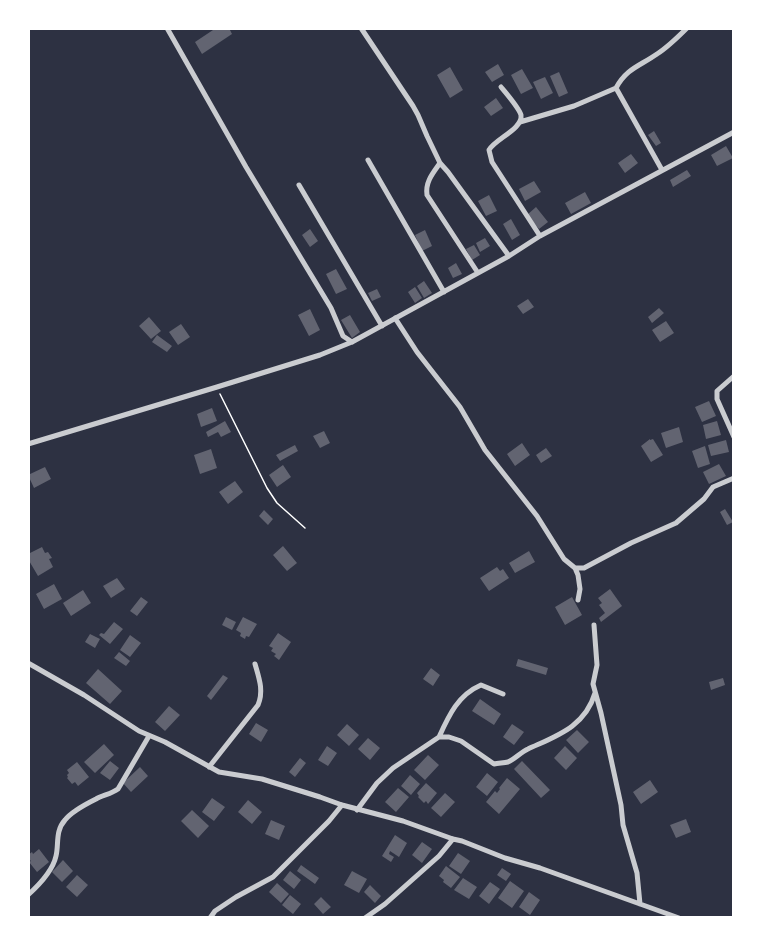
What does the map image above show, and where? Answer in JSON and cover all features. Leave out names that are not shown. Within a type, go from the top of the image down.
[{"type":"street","points":[[167,28],[246,167],[331,308],[343,336],[352,342]]},
{"type":"street","points":[[361,28],[418,115],[440,163],[509,256]]},
{"type":"street","points":[[520,122],[574,106],[616,88],[622,77],[659,54],[687,28]]},
{"type":"street","points":[[501,87],[521,114],[520,122],[516,127],[492,145],[489,150],[492,162],[540,236]]},
{"type":"street","points":[[616,88],[662,170]]},
{"type":"street","points":[[28,444],[320,355],[352,342],[509,256],[540,236],[734,132]]},
{"type":"street","points":[[368,160],[444,292]]},
{"type":"street","points":[[440,163],[428,182],[427,195],[478,273]]},
{"type":"street","points":[[299,185],[382,326]]},
{"type":"street","points":[[395,318],[460,407],[485,450],[537,516],[564,559],[574,568],[578,575],[580,589],[578,600]]},
{"type":"street","points":[[337,348],[343,336]]},
{"type":"street","points":[[734,376],[717,391],[717,399],[734,436]]},
{"type":"street","points":[[574,568],[584,568],[631,543],[676,523],[704,499],[713,487],[734,478]]},
{"type":"street","points":[[594,625],[597,665],[593,684],[621,804],[623,825],[637,873],[640,904]]},
{"type":"street","points":[[28,663],[84,694],[149,736],[165,742],[219,772],[262,779],[357,810],[403,821],[679,918]]},
{"type":"street","points":[[209,767],[258,705],[261,696],[260,682],[255,664]]},
{"type":"street","points":[[357,810],[377,783],[393,768],[439,737],[449,713],[472,689],[481,685],[503,694]]},
{"type":"street","points":[[439,737],[461,741],[494,764],[508,762],[526,750],[570,729],[587,711],[595,693]]},
{"type":"street","points":[[28,895],[54,863],[57,854],[58,830],[64,821],[97,799],[118,789],[149,736]]},
{"type":"street","points":[[210,918],[215,911],[236,897],[273,877],[342,805]]},
{"type":"street","points":[[365,918],[386,904],[439,856],[453,839]]},
{"type":"path","points":[[217,387],[267,488],[277,503],[305,528]]},
{"type":"building","points":[[216,28],[229,28],[232,34],[202,54],[195,42]]},
{"type":"building","points":[[498,64],[504,75],[492,82],[485,72]]},
{"type":"building","points":[[450,67],[463,90],[450,98],[437,75]]},
{"type":"building","points":[[522,69],[533,88],[521,94],[511,75]]},
{"type":"building","points":[[559,72],[568,93],[559,97],[550,76]]},
{"type":"building","points":[[545,77],[553,93],[541,99],[533,82]]},
{"type":"building","points":[[496,98],[503,108],[491,116],[484,107]]},
{"type":"building","points":[[654,131],[661,143],[656,146],[648,135]]},
{"type":"building","points":[[726,146],[733,158],[717,166],[711,155]]},
{"type":"building","points":[[631,154],[638,163],[625,173],[618,163]]},
{"type":"building","points":[[687,170],[691,176],[673,187],[670,180]]},
{"type":"building","points":[[534,181],[541,192],[525,201],[519,189]]},
{"type":"building","points":[[585,192],[591,203],[571,214],[565,203]]},
{"type":"building","points":[[489,195],[497,211],[486,216],[478,201]]},
{"type":"building","points":[[536,207],[548,222],[539,229],[527,215]]},
{"type":"building","points":[[511,219],[520,235],[512,240],[503,224]]},
{"type":"building","points":[[310,229],[318,241],[310,247],[302,235]]},
{"type":"building","points":[[425,230],[432,246],[422,251],[415,235]]},
{"type":"building","points":[[485,238],[490,246],[480,252],[476,243]]},
{"type":"building","points":[[474,245],[480,255],[472,260],[466,249]]},
{"type":"building","points":[[456,263],[462,274],[453,278],[448,268]]},
{"type":"building","points":[[336,269],[347,289],[336,294],[326,274]]},
{"type":"building","points":[[424,281],[432,293],[424,298],[417,286]]},
{"type":"building","points":[[415,287],[422,298],[415,303],[408,292]]},
{"type":"building","points":[[377,289],[381,297],[372,301],[368,293]]},
{"type":"building","points":[[528,299],[534,307],[523,314],[517,306]]},
{"type":"building","points":[[659,308],[664,313],[652,323],[648,317]]},
{"type":"building","points":[[310,309],[320,330],[309,336],[298,315]]},
{"type":"building","points":[[350,315],[360,332],[352,338],[341,320]]},
{"type":"building","points":[[149,317],[161,331],[151,339],[139,326]]},
{"type":"building","points":[[666,321],[674,333],[660,342],[652,330]]},
{"type":"building","points":[[181,324],[190,337],[178,345],[169,332]]},
{"type":"building","points":[[157,335],[172,346],[167,352],[152,342]]},
{"type":"building","points":[[709,401],[716,416],[702,422],[695,407]]},
{"type":"building","points":[[212,408],[217,421],[201,427],[197,414]]},
{"type":"building","points":[[225,421],[231,432],[221,437],[218,432],[208,437],[206,432]]},
{"type":"building","points":[[717,421],[721,435],[706,439],[703,425]]},
{"type":"building","points":[[679,427],[683,442],[666,448],[661,433]]},
{"type":"building","points":[[324,431],[330,443],[320,448],[313,436]]},
{"type":"building","points":[[653,439],[663,455],[651,462],[641,446]]},
{"type":"building","points":[[726,440],[729,452],[711,456],[708,445]]},
{"type":"building","points":[[522,443],[530,455],[515,466],[507,454]]},
{"type":"building","points":[[295,445],[298,451],[280,461],[276,455]]},
{"type":"building","points":[[705,446],[710,464],[698,468],[692,451]]},
{"type":"building","points":[[546,448],[552,456],[541,463],[536,455]]},
{"type":"building","points":[[211,449],[217,468],[200,474],[194,455]]},
{"type":"building","points":[[719,464],[726,476],[709,484],[703,472]]},
{"type":"building","points":[[283,465],[291,477],[277,487],[269,475]]},
{"type":"building","points":[[45,467],[51,479],[34,488],[28,475]]},
{"type":"building","points":[[235,481],[243,492],[228,504],[219,492]]},
{"type":"building","points":[[725,509],[733,522],[727,525],[720,512]]},
{"type":"building","points":[[264,510],[273,519],[268,525],[259,516]]},
{"type":"building","points":[[283,546],[297,563],[287,571],[273,555]]},
{"type":"building","points":[[42,547],[45,553],[48,552],[52,558],[49,559],[53,567],[38,576],[28,559],[28,554]]},
{"type":"building","points":[[529,551],[535,562],[515,573],[509,563]]},
{"type":"building","points":[[497,567],[500,571],[503,569],[509,578],[489,591],[480,578]]},
{"type":"building","points":[[117,578],[125,589],[111,598],[103,586]]},
{"type":"building","points":[[54,584],[62,599],[44,609],[36,594]]},
{"type":"building","points":[[610,589],[622,606],[601,622],[599,618],[605,613],[599,605],[602,603],[598,598]]},
{"type":"building","points":[[83,590],[91,603],[71,616],[63,603]]},
{"type":"building","points":[[141,597],[148,602],[137,616],[130,611]]},
{"type":"building","points":[[572,597],[582,615],[565,625],[555,607]]},
{"type":"building","points":[[226,617],[236,622],[232,630],[222,625]]},
{"type":"building","points":[[243,617],[257,624],[249,637],[246,636],[245,639],[236,630]]},
{"type":"building","points":[[114,622],[123,629],[110,644],[99,635],[104,634]]},
{"type":"building","points":[[278,633],[291,642],[279,660],[271,651],[273,648],[269,646]]},
{"type":"building","points":[[90,634],[100,639],[95,648],[85,642]]},
{"type":"building","points":[[130,635],[141,643],[130,657],[120,650]]},
{"type":"building","points":[[119,652],[130,661],[126,666],[114,658]]},
{"type":"building","points":[[518,659],[548,668],[546,675],[516,666]]},
{"type":"building","points":[[431,668],[440,675],[433,686],[423,679]]},
{"type":"building","points":[[98,669],[122,691],[110,704],[86,683]]},
{"type":"building","points":[[223,675],[228,678],[211,700],[207,696]]},
{"type":"building","points":[[723,678],[725,685],[711,690],[709,682]]},
{"type":"building","points":[[480,699],[501,714],[494,725],[472,711]]},
{"type":"building","points":[[169,706],[180,715],[165,731],[155,722]]},
{"type":"building","points":[[256,723],[268,730],[261,742],[249,734]]},
{"type":"building","points":[[347,724],[359,735],[349,746],[337,735]]},
{"type":"building","points":[[512,724],[524,732],[514,745],[503,737]]},
{"type":"building","points":[[577,730],[589,742],[578,753],[566,740]]},
{"type":"building","points":[[368,738],[380,748],[370,760],[358,749]]},
{"type":"building","points":[[104,744],[114,755],[95,773],[84,762]]},
{"type":"building","points":[[327,746],[337,753],[328,766],[318,760]]},
{"type":"building","points":[[565,746],[577,758],[566,770],[554,758]]},
{"type":"building","points":[[428,755],[439,765],[425,780],[414,770]]},
{"type":"building","points":[[300,758],[306,763],[295,777],[289,772]]},
{"type":"building","points":[[110,761],[119,768],[110,780],[100,773]]},
{"type":"building","points":[[522,761],[550,790],[541,798],[514,769]]},
{"type":"building","points":[[77,762],[89,777],[78,786],[75,782],[72,784],[67,778],[69,773],[67,770]]},
{"type":"building","points":[[140,767],[148,776],[131,792],[123,783]]},
{"type":"building","points":[[487,773],[498,782],[487,796],[476,787]]},
{"type":"building","points":[[410,775],[420,784],[411,795],[401,786]]},
{"type":"building","points":[[507,778],[520,789],[499,814],[486,802],[495,791],[497,793]]},
{"type":"building","points":[[650,780],[658,792],[641,804],[633,792]]},
{"type":"building","points":[[426,783],[437,793],[428,804],[418,797],[417,793]]},
{"type":"building","points":[[398,788],[409,797],[396,812],[385,802]]},
{"type":"building","points":[[445,793],[455,802],[441,817],[431,808]]},
{"type":"building","points":[[212,798],[225,807],[214,821],[202,812]]},
{"type":"building","points":[[248,800],[262,812],[252,824],[238,812]]},
{"type":"building","points":[[192,810],[209,826],[198,838],[181,821]]},
{"type":"building","points":[[686,819],[691,832],[676,838],[670,825]]},
{"type":"building","points":[[271,820],[285,826],[279,840],[265,834]]},
{"type":"building","points":[[395,835],[407,843],[399,857],[390,851],[389,854],[394,857],[391,862],[382,856]]},
{"type":"building","points":[[422,842],[432,849],[422,863],[412,855]]},
{"type":"building","points":[[39,849],[49,862],[37,872],[29,862],[31,861],[28,855]]},
{"type":"building","points":[[458,853],[470,861],[461,874],[449,866]]},
{"type":"building","points":[[63,860],[73,871],[62,882],[52,872]]},
{"type":"building","points":[[301,865],[319,878],[315,884],[297,871]]},
{"type":"building","points":[[446,866],[460,877],[451,888],[439,876]]},
{"type":"building","points":[[502,868],[511,874],[506,881],[497,875]]},
{"type":"building","points":[[290,871],[301,880],[294,889],[283,880]]},
{"type":"building","points":[[352,871],[367,879],[359,893],[344,885]]},
{"type":"building","points":[[77,875],[88,885],[77,897],[66,887]]},
{"type":"building","points":[[463,878],[477,887],[469,899],[454,890]]},
{"type":"building","points":[[510,881],[524,891],[512,908],[498,898]]},
{"type":"building","points":[[490,882],[500,889],[489,904],[479,896]]},
{"type":"building","points":[[277,883],[289,894],[281,903],[269,892]]},
{"type":"building","points":[[370,885],[381,896],[375,903],[364,892]]},
{"type":"building","points":[[529,892],[540,900],[530,915],[519,907]]},
{"type":"building","points":[[290,895],[301,904],[293,914],[282,905]]},
{"type":"building","points":[[321,897],[331,907],[323,914],[314,904]]}]
